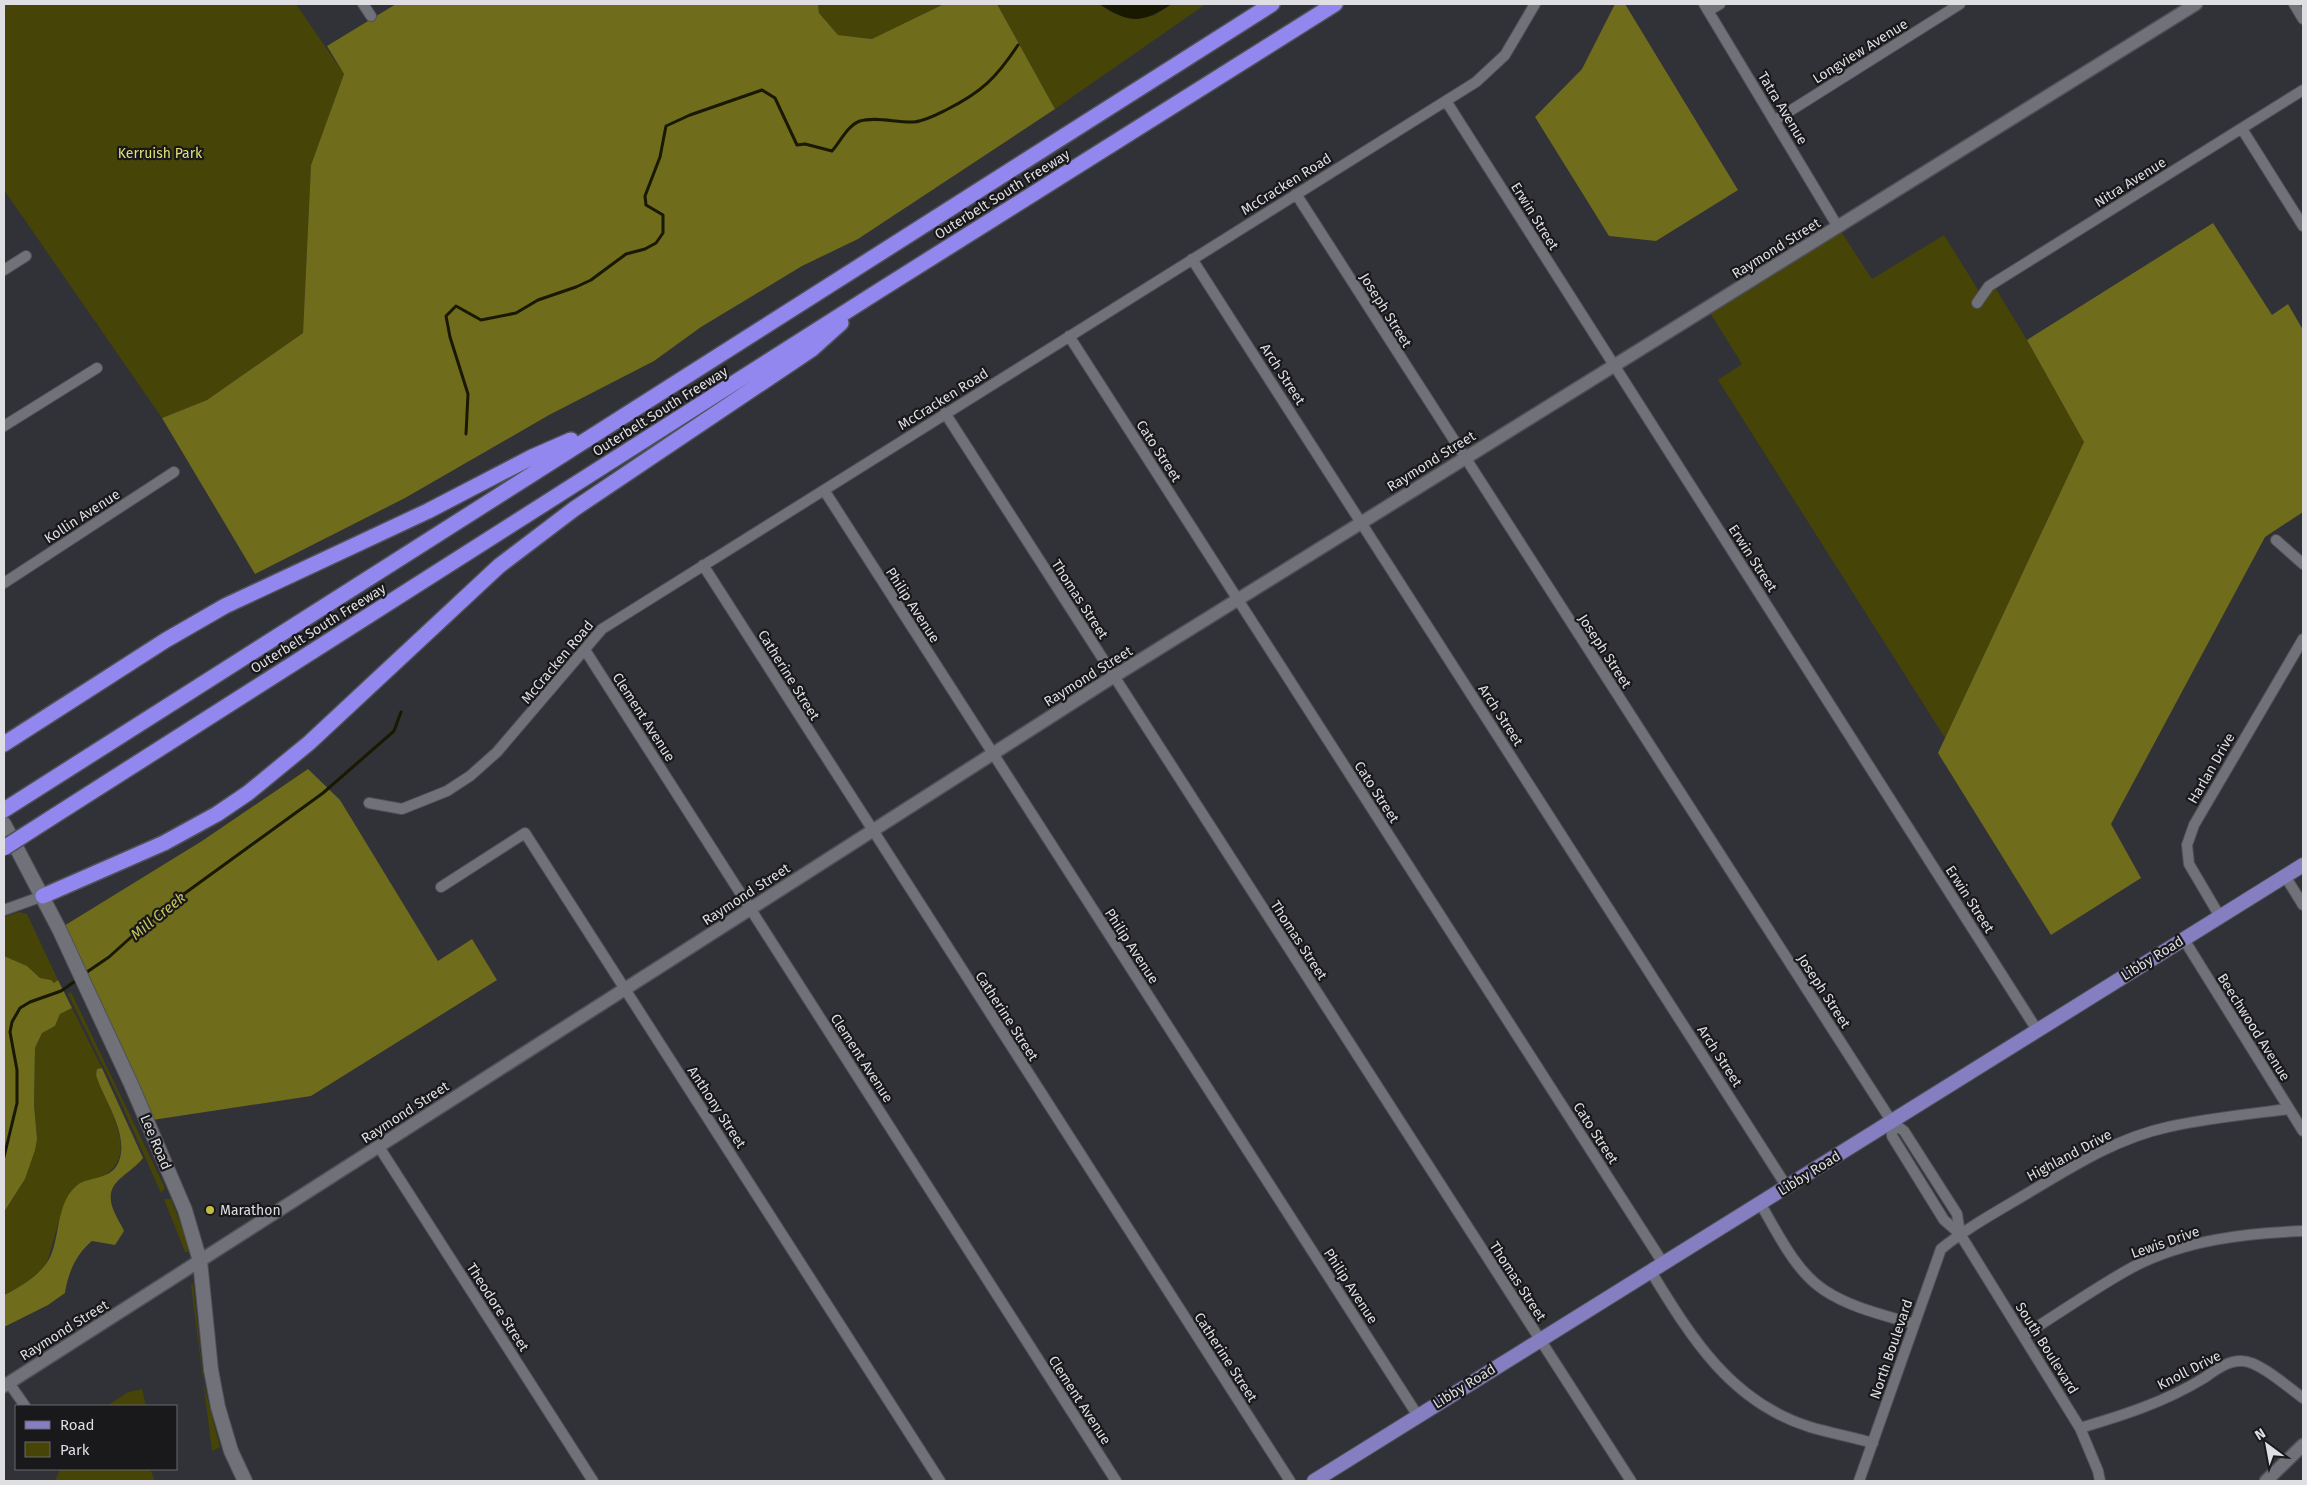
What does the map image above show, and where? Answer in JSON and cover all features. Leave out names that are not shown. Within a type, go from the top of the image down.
[{"type":"highway","name":"Outerbelt South Freeway","points":[[4,810],[1272,4]]},
{"type":"highway","name":"Outerbelt South Freeway","points":[[4,848],[877,292],[1335,4]]},
{"type":"highway","points":[[43,896],[164,843],[217,814],[248,793],[303,748],[514,554],[592,496],[812,349],[877,292]]},
{"type":"highway","points":[[4,744],[166,640],[225,606],[437,507],[532,457],[615,420]]},
{"type":"main road","name":"Lee Road","points":[[4,824],[59,929],[185,1210],[200,1260],[211,1370],[218,1407],[231,1451],[245,1481]]},
{"type":"main road","name":"Libby Road","points":[[1314,1481],[1650,1270],[1892,1122],[2219,915],[2303,865]]},
{"type":"street","points":[[363,4],[371,16]]},
{"type":"street","name":"McCracken Road","points":[[369,803],[402,809],[447,790],[470,776],[498,752],[602,629],[1476,82],[1505,55],[1535,4]]},
{"type":"street","points":[[1706,7],[1720,4]]},
{"type":"street","name":"Longview Avenue","points":[[1774,120],[1960,4]]},
{"type":"street","name":"Raymond Street","points":[[6,1384],[379,1148],[1114,677],[2196,4]]},
{"type":"street","points":[[2294,4],[2303,19]]},
{"type":"street","name":"Tatra Avenue","points":[[1706,7],[1838,227]]},
{"type":"street","name":"Nitra Avenue","points":[[1977,303],[1989,286],[2303,90]]},
{"type":"street","name":"Erwin Street","points":[[1446,101],[2037,1030]]},
{"type":"street","points":[[2242,129],[2303,226]]},
{"type":"street","name":"Joseph Street","points":[[1296,194],[1892,1122]]},
{"type":"street","points":[[4,270],[26,256]]},
{"type":"street","name":"Arch Street","points":[[1192,259],[1787,1186]]},
{"type":"street","name":"Cato Street","points":[[1069,336],[1663,1263]]},
{"type":"street","points":[[4,426],[97,368]]},
{"type":"street","name":"Thomas Street","points":[[945,413],[1631,1481]]},
{"type":"street","name":"Kollin Avenue","points":[[4,583],[174,472]]},
{"type":"street","name":"Philip Avenue","points":[[824,490],[1418,1416]]},
{"type":"street","points":[[2276,540],[2303,564]]},
{"type":"street","name":"Catherine Street","points":[[704,565],[872,831],[1290,1481]]},
{"type":"street","name":"Harlan Drive","points":[[2219,915],[2189,864],[2186,845],[2194,825],[2303,639]]},
{"type":"street","name":"Clement Avenue","points":[[585,650],[1116,1481]]},
{"type":"street","name":"Anthony Street","points":[[440,887],[525,833],[940,1481]]},
{"type":"street","points":[[2285,876],[2303,905]]},
{"type":"street","points":[[4,910],[43,896]]},
{"type":"street","name":"Beechwood Avenue","points":[[2183,938],[2303,1131]]},
{"type":"street","name":"Highland Drive","points":[[1960,1234],[2099,1151],[2133,1137],[2168,1127],[2289,1109]]},
{"type":"street","name":"South Boulevard","points":[[1892,1122],[1893,1138],[1944,1220],[1960,1234],[2080,1428],[2100,1481]]},
{"type":"street","name":"Theodore Street","points":[[379,1148],[593,1481]]},
{"type":"street","points":[[1760,1203],[1792,1255],[1822,1290],[1850,1304],[1914,1324]]},
{"type":"street","name":"Lewis Drive","points":[[2024,1335],[2134,1266],[2164,1254],[2197,1243],[2228,1238],[2266,1232],[2303,1232]]},
{"type":"street","name":"North Boulevard","points":[[1859,1481],[1941,1249],[1960,1234]]},
{"type":"street","points":[[1650,1270],[1691,1336],[1712,1363],[1738,1385],[1771,1410],[1809,1427],[1873,1443]]},
{"type":"street","name":"Knoll Drive","points":[[2080,1428],[2136,1411],[2182,1391],[2222,1366],[2242,1361],[2260,1368],[2303,1398]]},
{"type":"street","points":[[6,1384],[24,1405]]},
{"type":"street","points":[[2266,1481],[2276,1474],[2303,1445]]},
{"type":"green space","name":"Kerruish Park","points":[[4,4],[296,4],[344,74],[311,165],[303,333],[207,400],[162,418],[4,190]]},
{"type":"green space","points":[[818,4],[944,4],[873,39],[838,35],[819,13]]},
{"type":"green space","points":[[997,4],[1099,4],[1113,13],[1153,16],[1172,4],[1206,4],[1055,109]]},
{"type":"green space","points":[[1838,227],[1872,279],[1944,235],[1982,296],[1993,284],[2027,340],[2084,442],[1945,738],[1718,380],[1742,364],[1707,308]]},
{"type":"green space","points":[[19,912],[27,914],[58,980],[54,983],[51,980],[40,978],[27,966],[4,956],[4,917]]},
{"type":"green space","points":[[71,992],[165,1188],[161,1193],[117,1094],[68,994]]},
{"type":"green space","points":[[72,1008],[102,1068],[97,1069],[96,1075],[120,1136],[121,1148],[119,1159],[104,1176],[74,1187],[58,1224],[47,1263],[28,1282],[4,1295],[4,1212],[25,1179],[37,1139],[34,1105],[35,1048],[42,1033],[55,1026],[60,1014]]},
{"type":"green space","points":[[164,1199],[171,1199],[184,1232],[189,1252],[185,1252]]},
{"type":"green space","points":[[193,1284],[204,1385],[220,1447],[212,1451],[191,1285]]},
{"type":"green space","points":[[142,1389],[146,1405],[108,1405],[128,1392]]},
{"type":"green space","points":[[60,1470],[150,1470],[155,1481],[55,1481]]},
{"type":"shaded area","points":[[396,4],[818,4],[819,13],[838,35],[872,39],[944,4],[997,4],[1055,109],[858,239],[802,266],[701,327],[654,361],[549,415],[405,498],[255,574],[162,418],[207,400],[303,333],[311,165],[344,74],[327,46]]},
{"type":"shaded area","points":[[1099,4],[1172,4],[1152,15],[1136,19],[1119,15]]},
{"type":"shaded area","points":[[1615,4],[1625,4],[1738,190],[1656,241],[1609,236],[1535,117],[1582,69]]},
{"type":"shaded area","points":[[2213,223],[2272,315],[2288,304],[2303,330],[2303,512],[2265,537],[2111,824],[2141,878],[2051,935],[1938,753],[2084,442],[2027,340]]},
{"type":"shaded area","points":[[308,769],[340,800],[438,961],[472,939],[497,980],[311,1096],[146,1121],[59,929],[202,841]]},
{"type":"shaded area","points":[[4,956],[27,966],[40,978],[51,980],[54,983],[58,980],[72,1008],[60,1014],[55,1026],[42,1033],[35,1048],[34,1105],[37,1139],[35,1150],[25,1179],[4,1212]]},
{"type":"shaded area","points":[[102,1068],[143,1158],[119,1180],[111,1192],[113,1209],[124,1231],[115,1245],[92,1241],[77,1258],[68,1278],[65,1293],[48,1305],[4,1327],[4,1295],[27,1282],[46,1264],[54,1247],[61,1215],[68,1195],[80,1183],[110,1172],[119,1161],[121,1139],[96,1075],[97,1069]]},
{"type":"waterway","points":[[466,434],[468,394],[450,337],[446,316],[456,306],[481,320],[516,313],[538,300],[591,280],[626,254],[645,249],[656,243],[663,233],[663,215],[646,205],[645,196],[660,157],[666,126],[690,115],[762,90],[775,98],[797,145],[805,144],[832,151],[848,130],[860,121],[873,119],[918,121],[934,116],[959,103],[987,83],[1003,67],[1018,45]]},
{"type":"waterway","name":"Mill Creek","points":[[84,974],[109,957],[159,912],[323,793],[394,731],[401,712]]},
{"type":"waterway","name":"Mill Creek","points":[[4,1157],[17,1103],[17,1070],[10,1032],[12,1022],[20,1008],[30,1002],[61,991],[77,980]]},
{"type":"place","name":"Marathon","points":[[210,1210]]}]
